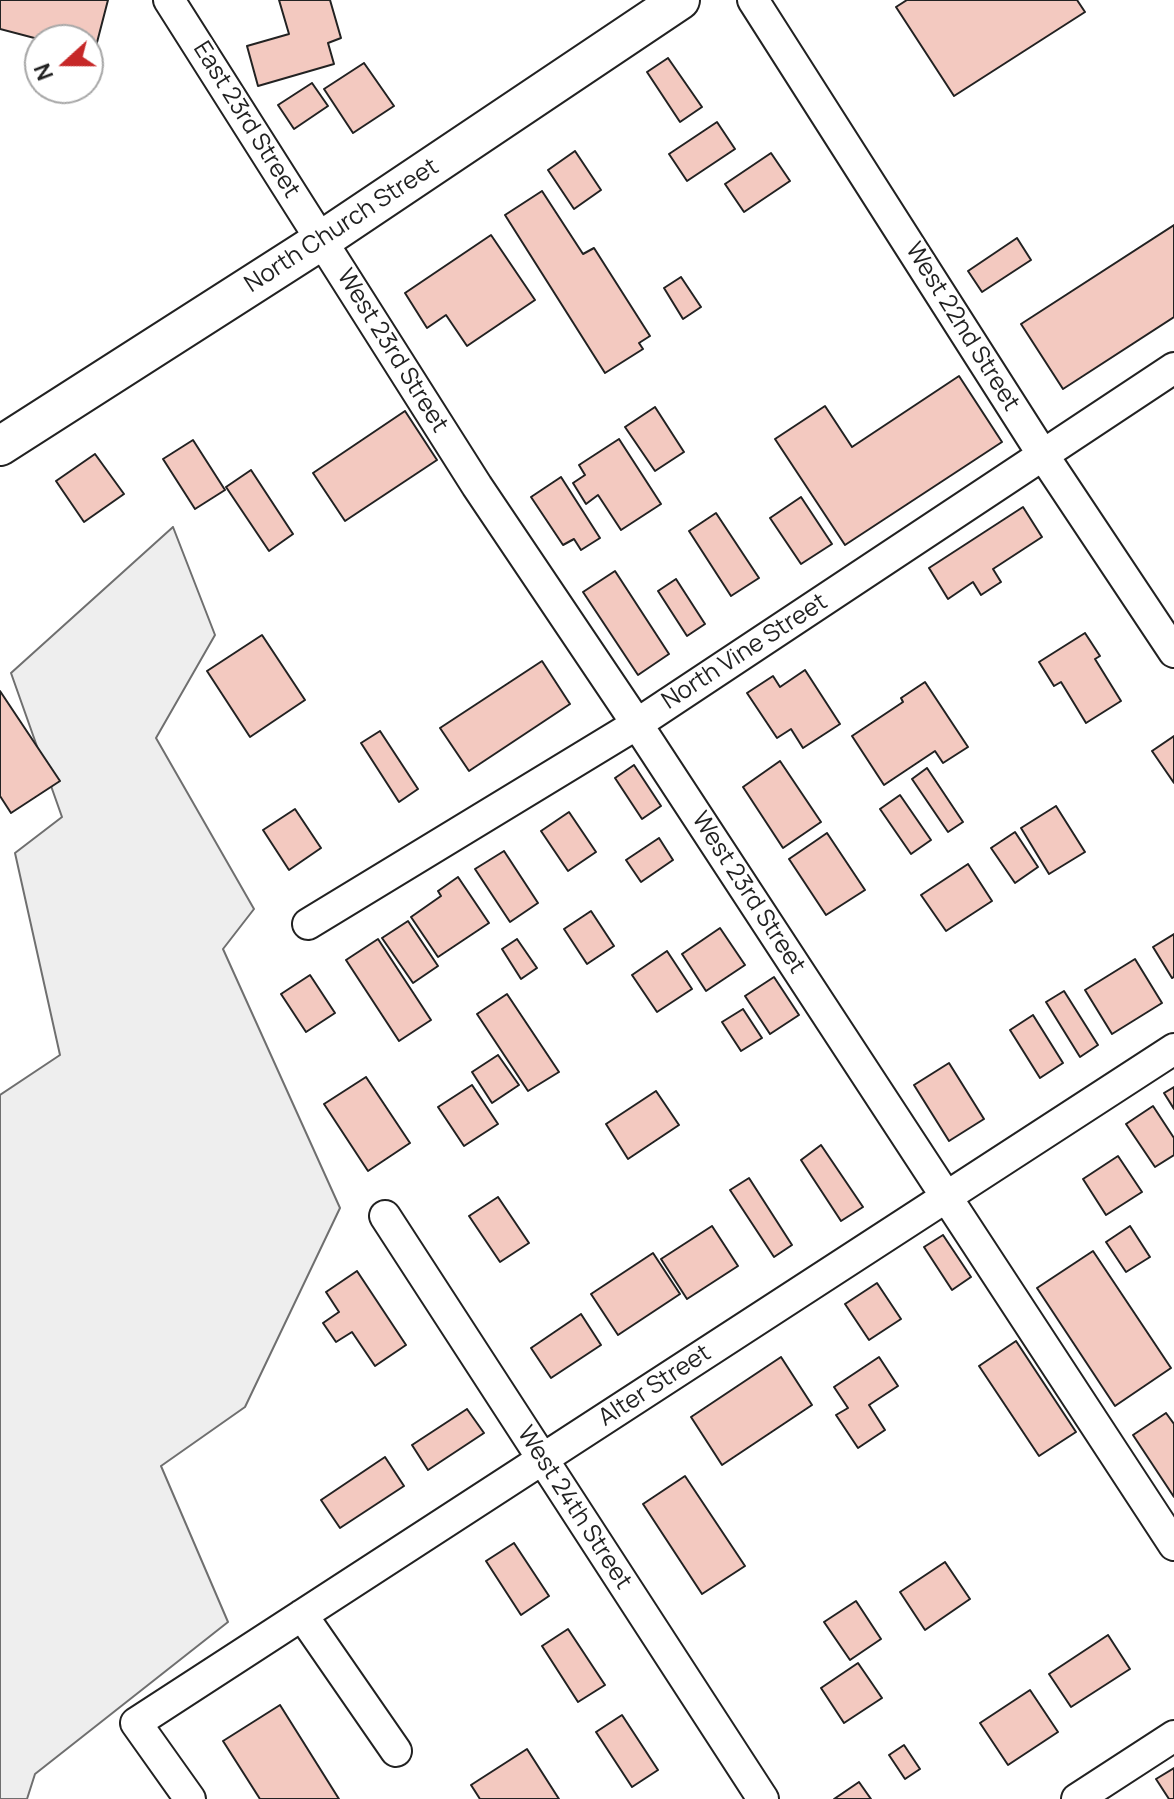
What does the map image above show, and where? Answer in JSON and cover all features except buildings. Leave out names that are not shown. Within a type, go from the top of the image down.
[{"type":"main road","name":"North Church Street","points":[[0,446],[322,240],[680,0]]},
{"type":"street","name":"East 23rd Street","points":[[169,0],[322,240]]},
{"type":"street","name":"West 22nd Street","points":[[753,0],[1043,455],[1174,652]]},
{"type":"street","name":"West 23rd Street","points":[[322,240],[477,486],[637,724],[1174,1545]]},
{"type":"street","name":"North Vine Street","points":[[308,924],[637,724],[1174,368]]},
{"type":"street","name":"Alter Street","points":[[190,1799],[136,1723],[1174,1049]]},
{"type":"street","name":"West 24th Street","points":[[385,1216],[763,1799]]},
{"type":"street","points":[[302,1615],[396,1751]]},
{"type":"street","points":[[1077,1799],[1174,1736]]},
{"type":"shaded area","points":[[173,527],[215,635],[156,738],[254,909],[223,949],[340,1208],[245,1407],[161,1466],[228,1622],[35,1774],[27,1799],[0,1799],[0,1095],[60,1055],[15,853],[62,817],[11,673]]}]
